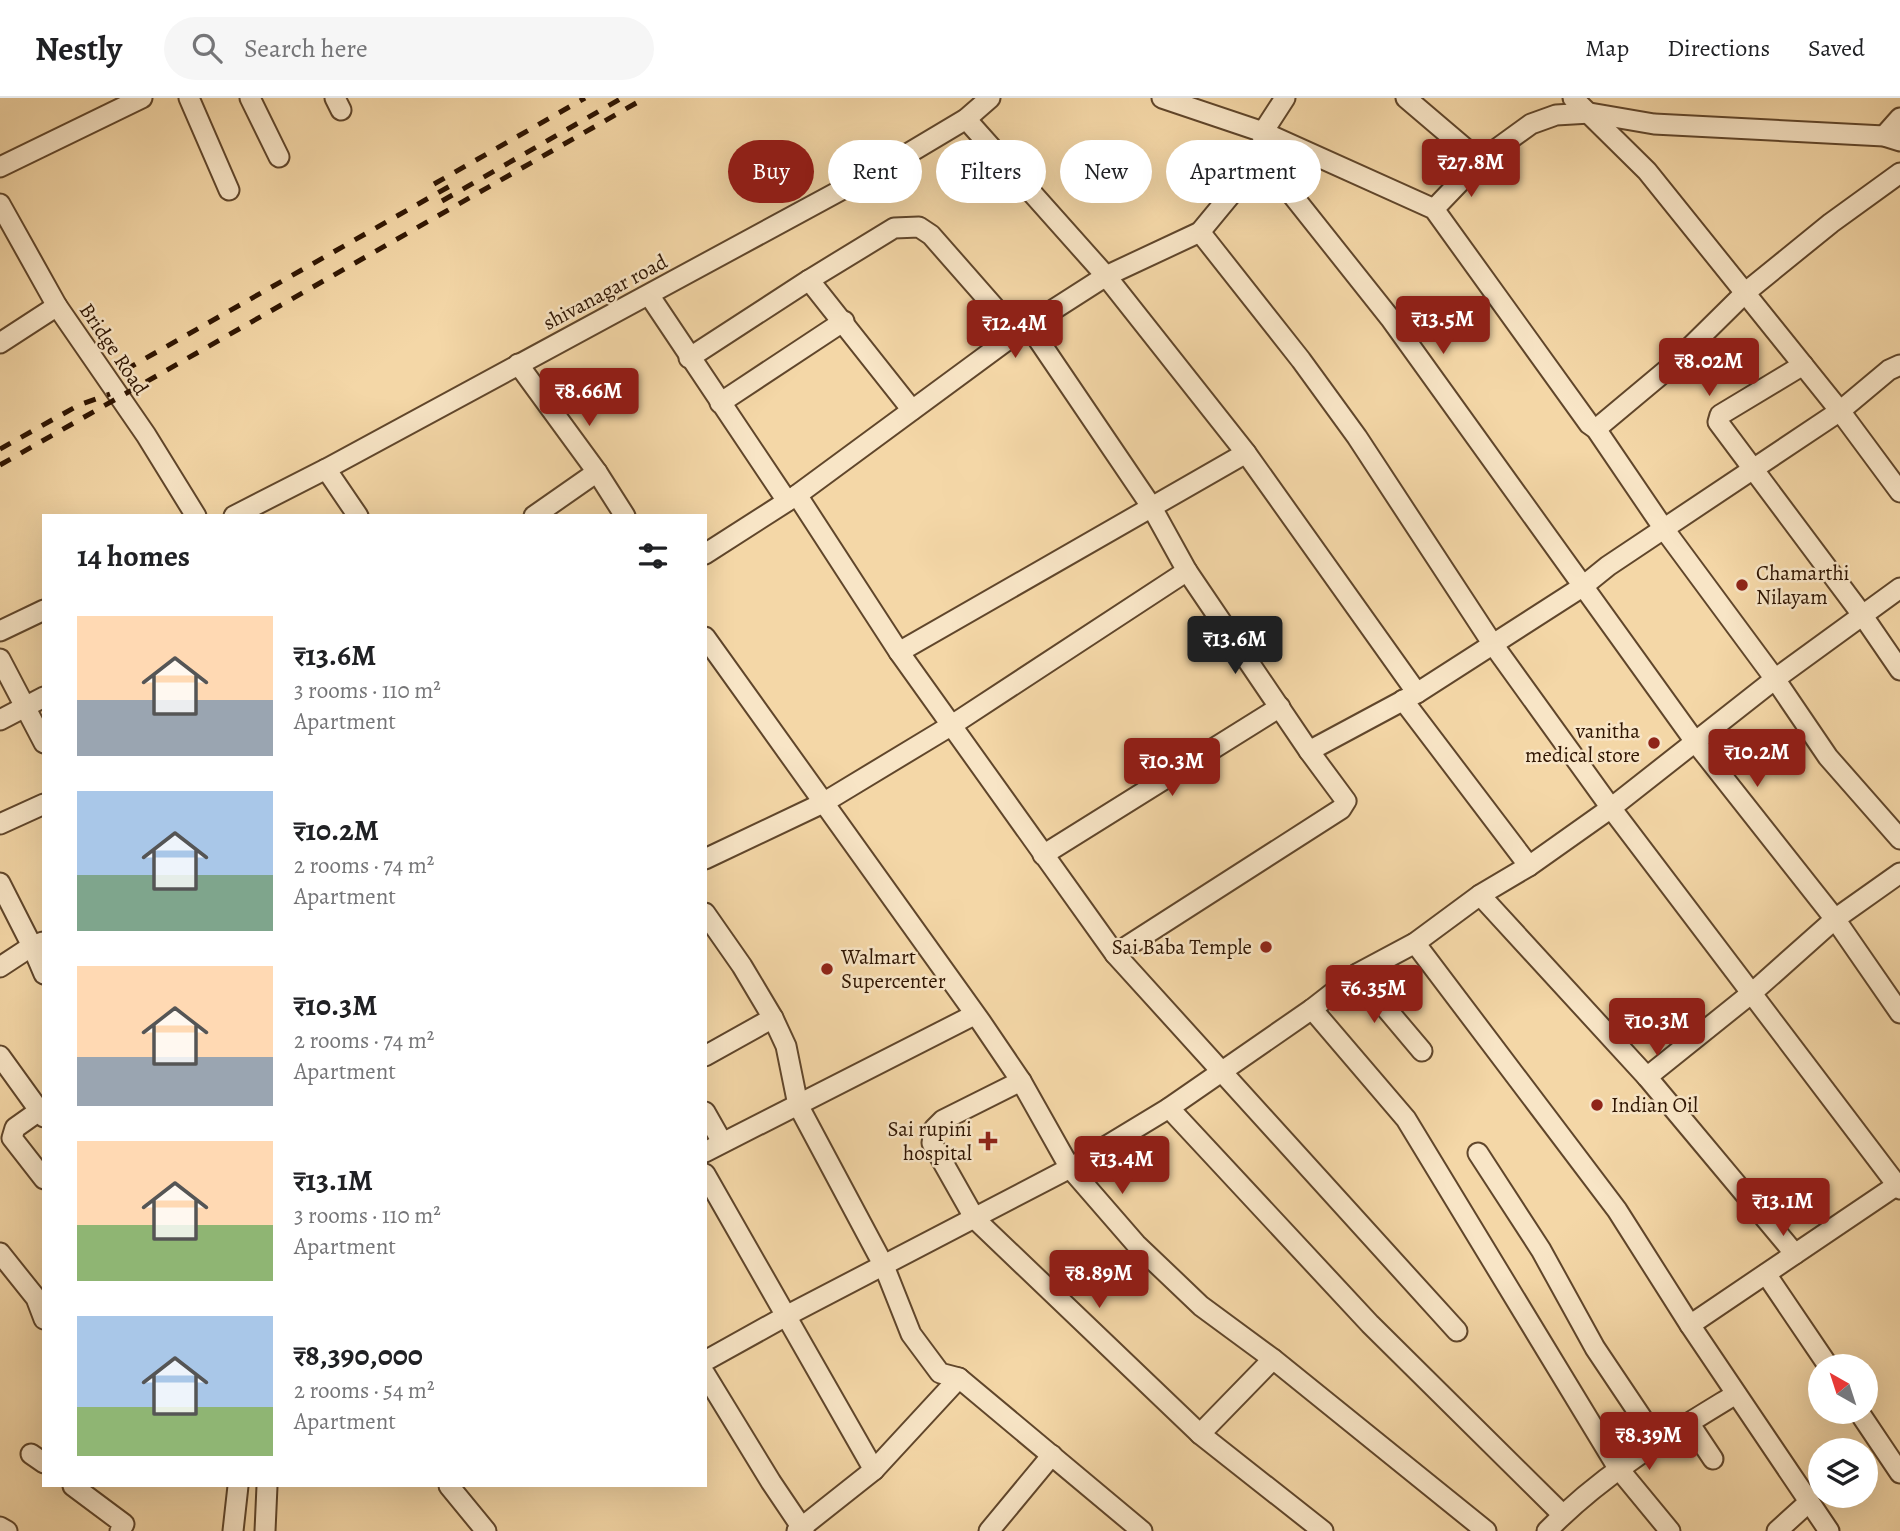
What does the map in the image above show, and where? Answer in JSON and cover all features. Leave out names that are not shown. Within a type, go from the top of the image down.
[{"type":"street","points":[[0,167],[142,98]]},
{"type":"street","points":[[189,98],[229,190]]},
{"type":"street","points":[[250,98],[279,157]]},
{"type":"street","name":"shivanagar road","points":[[238,514],[904,156],[966,119],[990,98]]},
{"type":"street","points":[[1162,98],[1263,132],[1434,209],[1589,424],[1597,429],[1664,528],[1775,679],[1828,757],[1900,839]]},
{"type":"street","points":[[1263,140],[1263,132],[1285,98]]},
{"type":"street","points":[[1406,98],[1480,161]]},
{"type":"street","points":[[1573,98],[1647,171],[1840,411],[1900,492]]},
{"type":"street","points":[[1434,209],[1480,161],[1531,124],[1556,115],[1590,113],[1654,124],[1892,139],[1900,118]]},
{"type":"street","points":[[966,119],[1106,276],[1246,453],[1410,697],[1529,866]]},
{"type":"street","points":[[1597,429],[1669,368],[1746,292],[1831,223],[1900,173]]},
{"type":"street","points":[[707,553],[792,498],[1023,329],[1106,276],[1200,232],[1224,203]]},
{"type":"street","points":[[1299,203],[1390,317],[1696,743],[1835,919],[1900,1013]]},
{"type":"street","name":"Bridge Road","points":[[1,208],[57,306],[146,435],[195,514]]},
{"type":"street","points":[[689,358],[894,228],[919,227],[931,235],[1023,329],[1151,506],[1187,571],[1346,801],[1341,809],[1115,954]]},
{"type":"street","points":[[1200,232],[1301,360],[1357,437],[1493,643],[1611,808],[1753,992],[1806,1068],[1899,1186],[1690,1325]]},
{"type":"street","points":[[809,280],[912,410]]},
{"type":"street","points":[[649,295],[720,403],[792,498],[1115,954],[1457,1331]]},
{"type":"street","points":[[0,343],[57,306]]},
{"type":"street","points":[[720,403],[844,321]]},
{"type":"street","points":[[518,364],[597,472],[624,514]]},
{"type":"street","points":[[1803,365],[1720,415],[1718,422],[1863,616],[1900,670]]},
{"type":"street","points":[[1309,751],[1410,697],[1582,587],[1608,566],[1751,468],[1840,411],[1889,370],[1900,365]]},
{"type":"street","points":[[899,652],[1246,453]]},
{"type":"street","points":[[326,469],[357,514]]},
{"type":"street","points":[[537,514],[597,472]]},
{"type":"street","points":[[707,858],[823,803],[951,725],[1187,571]]},
{"type":"street","points":[[707,1361],[1070,1168],[1169,1108],[1312,1009],[1357,974],[1415,943],[1480,895],[1529,866],[1611,808],[1775,679],[1900,588]]},
{"type":"street","points":[[0,631],[42,611]]},
{"type":"street","points":[[707,640],[1021,1082],[1070,1168],[1136,1244],[1201,1306],[1273,1359],[1486,1531]]},
{"type":"street","points":[[0,659],[42,739]]},
{"type":"street","points":[[0,720],[42,698]]},
{"type":"street","points":[[1043,855],[1280,707]]},
{"type":"street","points":[[0,824],[42,805]]},
{"type":"street","points":[[1647,1077],[1753,992],[1835,919],[1900,873]]},
{"type":"street","points":[[0,883],[38,944],[42,964]]},
{"type":"street","points":[[1480,895],[1647,1077],[1795,1254]]},
{"type":"street","points":[[707,916],[742,966],[773,1018],[786,1046],[797,1105],[884,1266],[911,1334],[940,1373],[959,1378],[1142,1531]]},
{"type":"street","points":[[1415,943],[1618,1210],[1690,1325],[1808,1501]]},
{"type":"street","points":[[0,967],[38,944]]},
{"type":"street","points":[[1357,974],[1422,1051]]},
{"type":"street","points":[[1312,1009],[1406,1119],[1618,1468],[1670,1531]]},
{"type":"street","points":[[707,1120],[714,1147],[974,1015]]},
{"type":"street","points":[[707,1055],[773,1018]]},
{"type":"street","points":[[0,1056],[41,1114],[15,1128],[12,1138],[42,1176]]},
{"type":"street","points":[[1021,1082],[943,1120],[934,1129],[932,1143],[975,1219],[1200,1434],[1323,1531]]},
{"type":"street","points":[[1169,1108],[1370,1324],[1563,1515]]},
{"type":"street","points":[[1478,1153],[1541,1250],[1595,1348],[1658,1442]]},
{"type":"street","points":[[707,1178],[874,1470]]},
{"type":"street","points":[[0,1253],[40,1296]]},
{"type":"street","points":[[1766,1274],[1820,1354]]},
{"type":"street","points":[[1200,1434],[1273,1359]]},
{"type":"street","points":[[707,1377],[801,1530],[874,1470],[959,1378]]},
{"type":"street","points":[[1547,1531],[1618,1468],[1736,1394]]},
{"type":"street","points":[[1689,1423],[1713,1459]]},
{"type":"street","points":[[1867,1424],[1900,1473]]},
{"type":"street","points":[[989,1531],[1052,1455]]},
{"type":"street","points":[[74,1487],[124,1524],[120,1531]]},
{"type":"street","points":[[233,1531],[237,1487]]},
{"type":"street","points":[[265,1531],[267,1487]]},
{"type":"street","points":[[450,1487],[486,1531]]},
{"type":"street","points":[[1777,1531],[1808,1503]]},
{"type":"street","points":[[1813,1508],[1829,1531]]},
{"type":"street","points":[[0,1527],[7,1531]]},
{"type":"railway","points":[[434,184],[585,98]]},
{"type":"railway","points":[[442,201],[622,98]]},
{"type":"railway","points":[[0,465],[645,98]]},
{"type":"railway","points":[[125,370],[450,186]]},
{"type":"railway","points":[[0,449],[79,405],[110,394]]},
{"type":"place","name":"Chamarthi Nilayam","points":[[1742,585]]},
{"type":"place","name":"vanitha medical store","points":[[1654,743]]},
{"type":"place","name":"Sai Baba Temple","points":[[1266,947]]},
{"type":"place","name":"Walmart Supercenter","points":[[827,969]]},
{"type":"place","name":"Indian Oil","points":[[1597,1105]]},
{"type":"place","name":"Sai rupini hospital","points":[[988,1141]]}]
